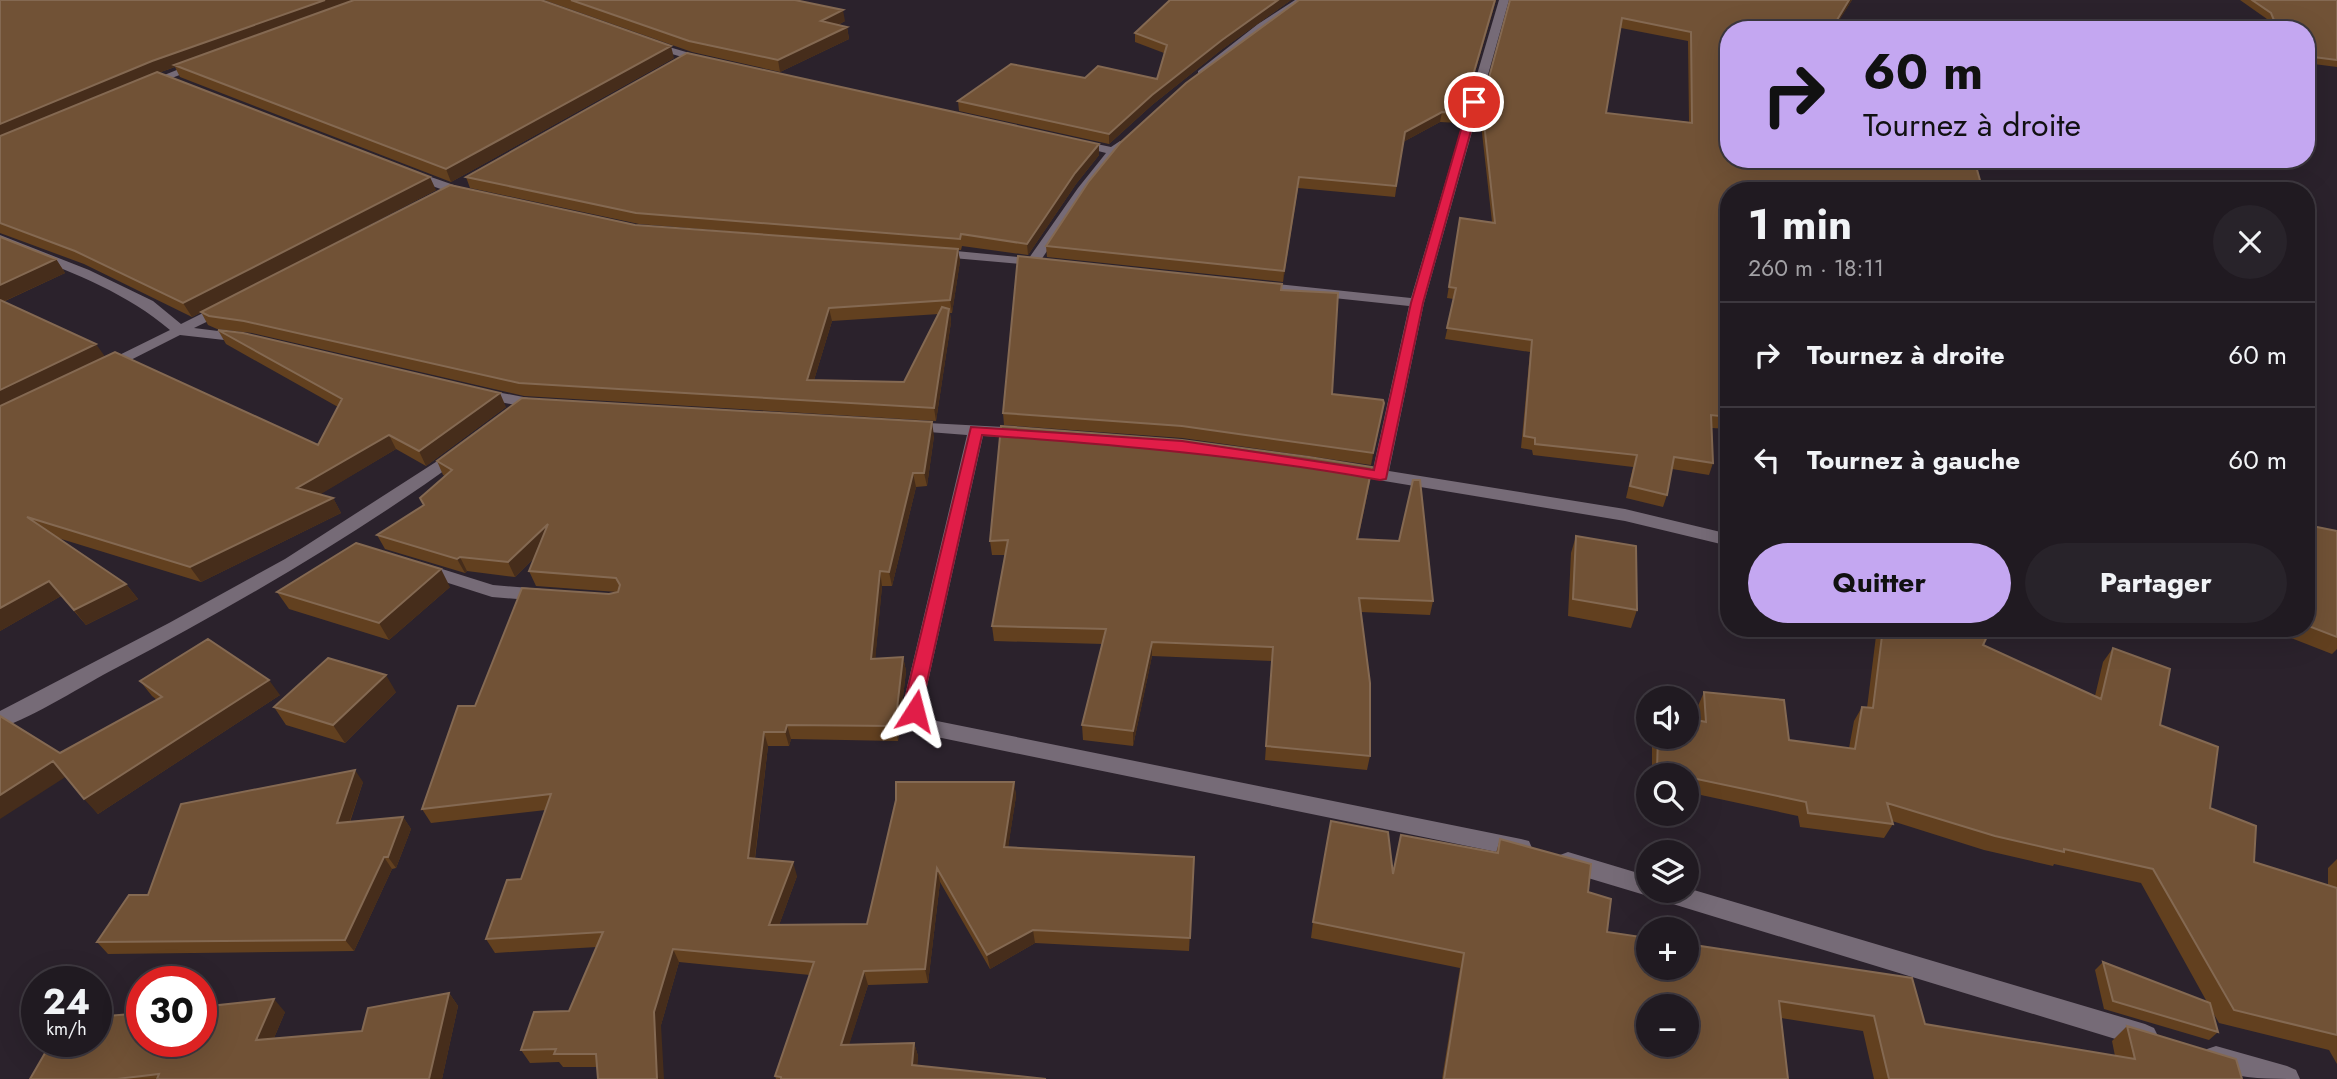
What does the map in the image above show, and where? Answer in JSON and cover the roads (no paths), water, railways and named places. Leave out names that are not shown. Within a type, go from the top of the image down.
[{"type":"street","points":[[1188,85],[1261,26],[1301,0]]},
{"type":"street","points":[[1380,475],[1417,303],[1504,0]]},
{"type":"street","points":[[638,40],[682,61],[714,63]]},
{"type":"street","points":[[138,88],[215,58]]},
{"type":"street","points":[[163,78],[188,87]]},
{"type":"street","points":[[918,252],[1040,263],[1112,151],[1131,134]]},
{"type":"street","points":[[1072,142],[1112,151]]},
{"type":"street","points":[[402,170],[446,193],[477,196]]},
{"type":"street","points":[[446,193],[475,177]]},
{"type":"street","points":[[0,239],[84,273],[148,304],[180,331],[263,342]]},
{"type":"street","points":[[1239,284],[1417,303]]},
{"type":"street","points":[[96,372],[237,302]]},
{"type":"street","points":[[470,391],[523,404],[550,405]]},
{"type":"street","points":[[502,420],[523,404]]},
{"type":"street","points":[[895,426],[1038,434]]},
{"type":"street","points":[[976,430],[913,704],[918,720],[932,728],[1519,847],[1636,882]]},
{"type":"street","points":[[0,720],[249,590],[395,500],[470,444]]},
{"type":"street","points":[[1332,467],[1625,515],[1720,538]]},
{"type":"street","points":[[330,540],[355,548]]},
{"type":"street","points":[[407,564],[492,591],[560,596]]},
{"type":"street","points":[[1699,902],[2166,1043]]},
{"type":"street","points":[[2193,1051],[2287,1079]]}]
